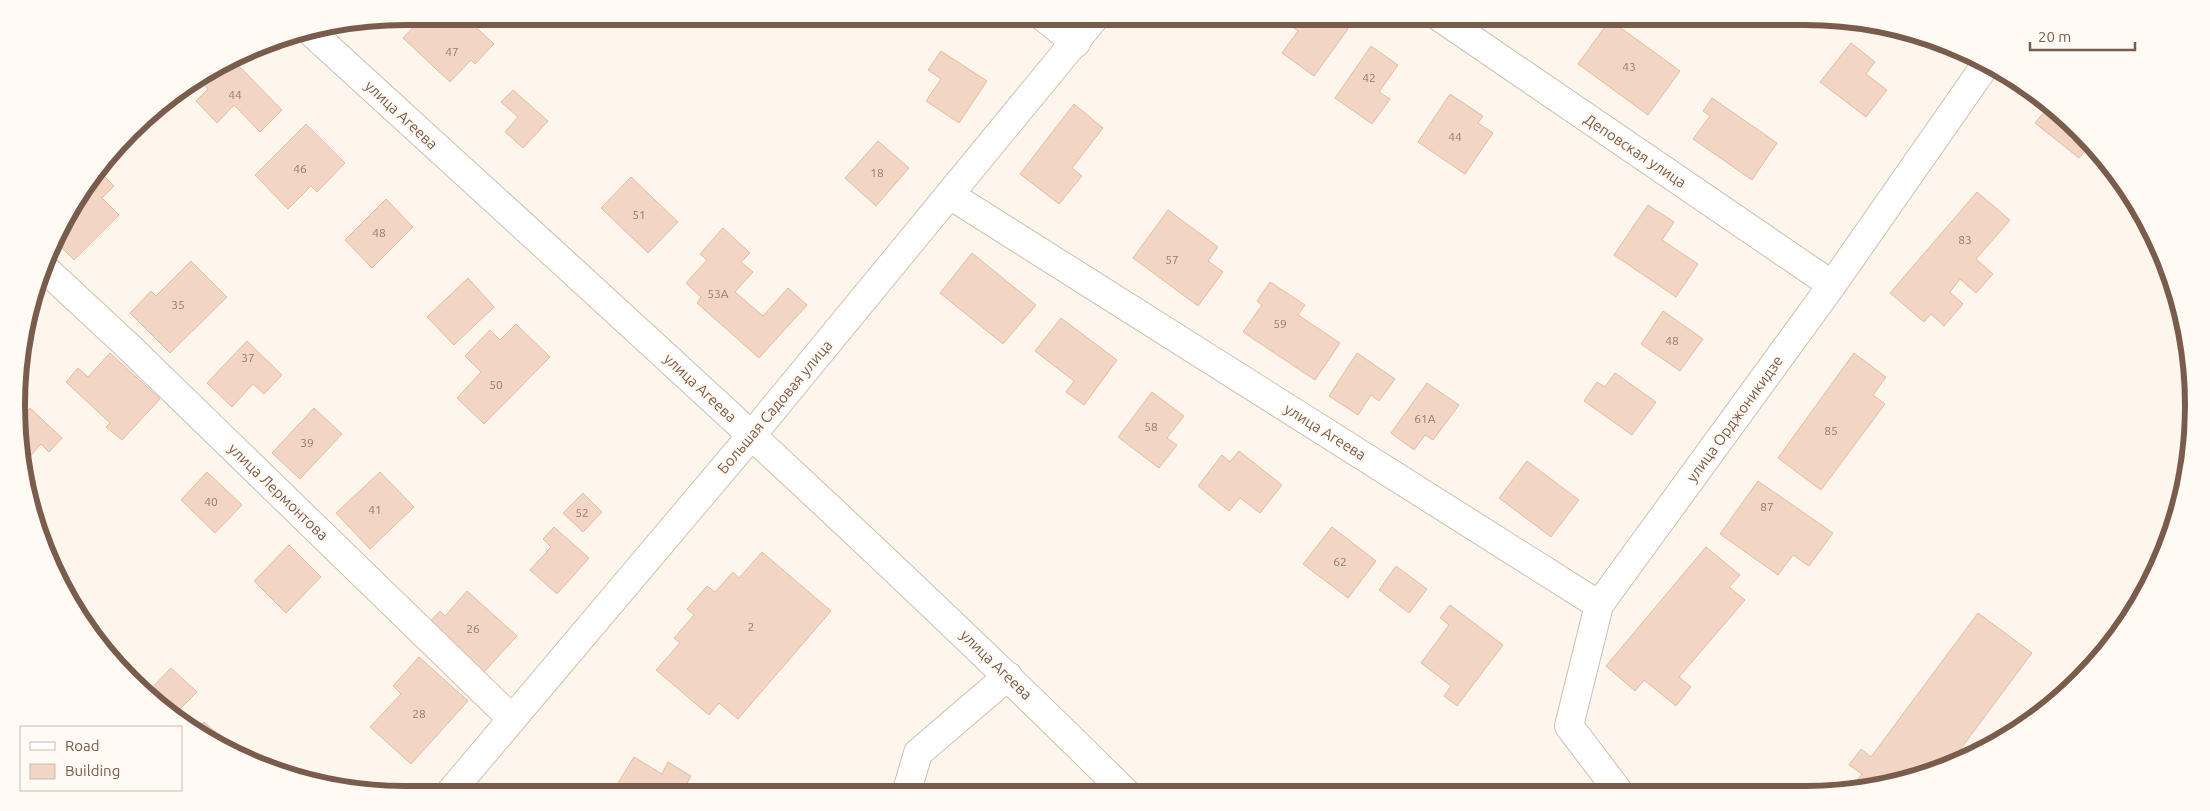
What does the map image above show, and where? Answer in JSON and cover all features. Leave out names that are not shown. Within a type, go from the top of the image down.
[{"type":"street","points":[[1053,25],[1076,43]]},
{"type":"street","name":"Большая Садовая улица","points":[[456,786],[751,436],[1089,25]]},
{"type":"street","name":"Деповская улица","points":[[1451,25],[1832,285]]},
{"type":"street","name":"улица Агеева","points":[[315,36],[751,436],[1008,676],[1119,786]]},
{"type":"street","name":"улица Орджоникидзе","points":[[1614,786],[1569,726],[1599,605],[1832,285],[1983,69]]},
{"type":"street","name":"улица Агеева","points":[[950,195],[1599,605]]},
{"type":"street","name":"улица Лермонтова","points":[[49,273],[129,347],[512,719]]},
{"type":"street","points":[[908,786],[918,753],[1008,676]]},
{"type":"building","points":[[415,25],[474,25],[494,44],[475,64],[471,60],[450,82],[403,38]]},
{"type":"building","points":[[1290,25],[1343,25],[1348,29],[1314,76],[1282,53],[1298,31]]},
{"type":"building","points":[[1606,25],[1617,25],[1680,71],[1648,115],[1578,64]]},
{"type":"building","points":[[1851,43],[1875,62],[1866,74],[1887,90],[1866,117],[1820,82]]},
{"type":"building","points":[[1371,46],[1398,65],[1379,92],[1390,99],[1372,124],[1335,98]]},
{"type":"building","points":[[941,51],[987,81],[959,123],[926,101],[941,79],[928,70]]},
{"type":"building","points":[[237,64],[282,110],[260,132],[234,105],[217,123],[196,101],[208,89],[203,83]]},
{"type":"building","points":[[513,90],[548,121],[523,148],[505,132],[518,117],[501,102]]},
{"type":"building","points":[[1450,94],[1483,116],[1478,123],[1493,133],[1465,174],[1418,142]]},
{"type":"building","points":[[1712,98],[1777,143],[1752,180],[1693,139],[1710,116],[1703,111]]},
{"type":"building","points":[[1074,104],[1103,128],[1072,168],[1082,176],[1059,204],[1020,174]]},
{"type":"building","points":[[2045,111],[2074,136],[2086,149],[2079,158],[2035,123]]},
{"type":"building","points":[[306,124],[345,163],[317,192],[311,186],[288,209],[255,175]]},
{"type":"building","points":[[878,141],[909,168],[876,206],[845,178]]},
{"type":"building","points":[[103,175],[114,186],[102,198],[119,215],[74,260],[60,246],[76,215]]},
{"type":"building","points":[[631,177],[678,222],[648,253],[601,208]]},
{"type":"building","points":[[1977,192],[2010,220],[1976,259],[1993,274],[1976,293],[1960,279],[1950,292],[1963,304],[1944,326],[1931,314],[1924,322],[1890,293]]},
{"type":"building","points":[[386,199],[413,227],[372,268],[345,240]]},
{"type":"building","points":[[1648,205],[1674,222],[1662,240],[1698,264],[1676,297],[1614,255]]},
{"type":"building","points":[[1168,210],[1218,247],[1208,261],[1223,272],[1198,306],[1133,258]]},
{"type":"building","points":[[723,228],[750,253],[741,262],[753,272],[735,292],[763,316],[788,288],[807,305],[759,358],[697,303],[701,297],[686,283],[707,260],[700,254]]},
{"type":"building","points":[[972,253],[1036,305],[1003,344],[940,293]]},
{"type":"building","points":[[191,261],[227,297],[170,353],[130,313],[151,291],[156,296]]},
{"type":"building","points":[[468,278],[494,307],[454,345],[427,317]]},
{"type":"building","points":[[1270,282],[1305,305],[1298,315],[1340,343],[1315,380],[1243,332],[1262,305],[1257,301]]},
{"type":"building","points":[[1663,311],[1703,339],[1680,371],[1641,344]]},
{"type":"building","points":[[1061,318],[1117,360],[1084,405],[1066,392],[1074,381],[1035,351]]},
{"type":"building","points":[[516,324],[550,357],[484,424],[457,398],[481,372],[465,356],[490,330],[500,340]]},
{"type":"building","points":[[247,341],[282,375],[264,394],[253,384],[232,407],[207,383]]},
{"type":"building","points":[[110,353],[160,399],[122,440],[106,427],[110,423],[66,382],[78,368],[88,377]]},
{"type":"building","points":[[1357,353],[1395,379],[1379,401],[1371,395],[1358,415],[1329,396]]},
{"type":"building","points":[[1854,353],[1886,377],[1873,395],[1885,404],[1821,490],[1778,458]]},
{"type":"building","points":[[1615,373],[1656,402],[1632,435],[1584,401],[1597,382],[1605,387]]},
{"type":"building","points":[[1427,383],[1459,405],[1433,440],[1425,435],[1414,450],[1391,433]]},
{"type":"building","points":[[1152,392],[1184,416],[1167,438],[1177,445],[1159,468],[1118,437]]},
{"type":"building","points":[[30,408],[62,438],[49,452],[41,444],[28,458],[25,413]]},
{"type":"building","points":[[314,408],[342,434],[300,479],[272,453]]},
{"type":"building","points":[[1239,451],[1282,485],[1260,513],[1240,498],[1229,511],[1198,486],[1222,455],[1230,462]]},
{"type":"building","points":[[1527,461],[1579,500],[1551,537],[1499,498]]},
{"type":"building","points":[[207,472],[242,505],[215,533],[181,500]]},
{"type":"building","points":[[380,472],[414,507],[370,549],[336,513]]},
{"type":"building","points":[[1758,481],[1833,533],[1809,566],[1793,555],[1778,575],[1720,534]]},
{"type":"building","points":[[583,493],[602,512],[583,532],[563,513]]},
{"type":"building","points":[[554,527],[589,558],[557,594],[530,570],[551,547],[543,539]]},
{"type":"building","points":[[1332,527],[1376,561],[1348,598],[1303,564]]},
{"type":"building","points":[[289,545],[321,577],[286,613],[254,581]]},
{"type":"building","points":[[1706,547],[1740,575],[1729,587],[1745,600],[1679,677],[1691,687],[1676,706],[1644,680],[1635,691],[1606,666]]},
{"type":"building","points":[[762,552],[831,611],[738,719],[719,703],[709,715],[656,670],[680,643],[674,638],[694,615],[687,609],[707,586],[715,592],[733,572],[739,578]]},
{"type":"building","points":[[1396,566],[1427,589],[1409,613],[1379,590]]},
{"type":"building","points":[[467,591],[517,636],[484,672],[429,623],[440,611],[445,616]]},
{"type":"building","points":[[1450,605],[1503,645],[1457,706],[1444,696],[1451,686],[1421,663],[1449,625],[1440,618]]},
{"type":"building","points":[[1978,613],[2032,653],[1957,754],[1903,773],[1855,783],[1862,774],[1849,765],[1861,749],[1871,757]]},
{"type":"building","points":[[419,657],[468,701],[411,764],[370,727],[401,694],[393,686]]},
{"type":"building","points":[[171,668],[197,692],[179,710],[151,689]]},
{"type":"building","points":[[204,722],[224,740],[215,735],[200,726]]},
{"type":"building","points":[[634,757],[662,774],[668,762],[691,776],[686,786],[616,786]]}]
